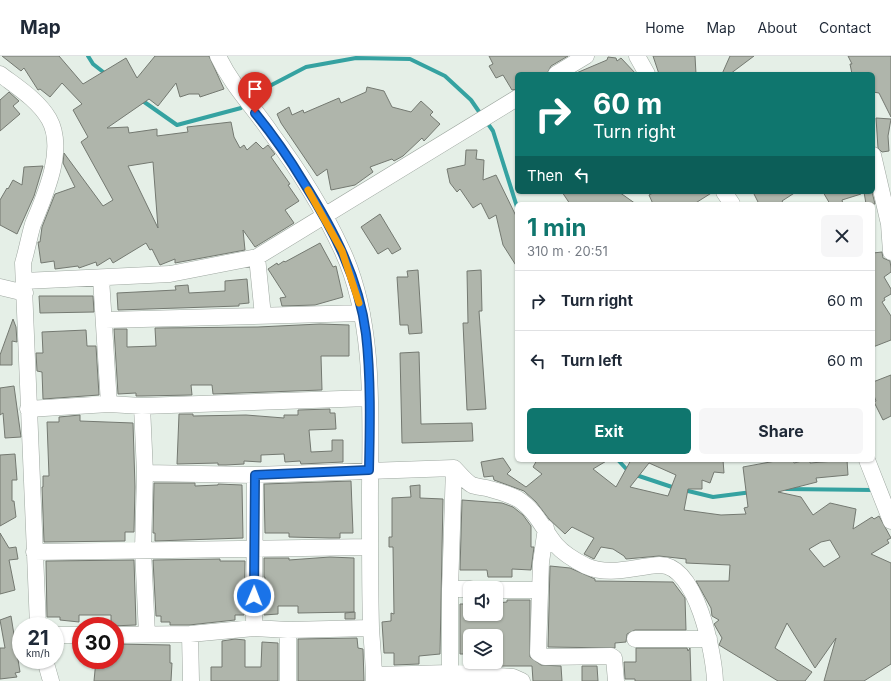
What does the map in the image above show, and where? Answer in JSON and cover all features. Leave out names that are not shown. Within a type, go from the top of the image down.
[{"type":"street","points":[[218,56],[225,71],[247,103],[271,132],[323,215],[342,251],[362,313],[366,334],[370,398],[369,470],[371,628],[374,678],[450,673],[513,677],[522,681]]},
{"type":"street","points":[[559,72],[586,56]]},
{"type":"street","points":[[636,56],[646,72]]},
{"type":"street","points":[[0,74],[34,102],[49,119],[56,139],[49,180],[33,226],[23,263],[38,617]]},
{"type":"street","points":[[0,287],[24,287],[102,278],[170,274],[257,257],[323,215],[515,99]]},
{"type":"street","points":[[875,164],[889,224],[891,252]]},
{"type":"street","points":[[257,257],[263,316]]},
{"type":"street","points":[[102,278],[109,404]]},
{"type":"street","points":[[105,320],[362,313]]},
{"type":"street","points":[[28,409],[109,404],[142,406],[370,398]]},
{"type":"street","points":[[142,406],[145,473],[143,549],[147,635]]},
{"type":"street","points":[[869,462],[891,521]]},
{"type":"street","points":[[145,473],[255,475],[454,468],[471,485],[491,489],[518,499],[546,528],[556,546],[572,559],[588,567],[617,572],[662,565],[677,571],[689,586],[700,610],[709,639],[715,681]]},
{"type":"street","points":[[450,673],[450,589],[454,468]]},
{"type":"street","points":[[254,628],[255,475]]},
{"type":"street","points":[[546,528],[541,562],[538,653],[545,657],[610,656],[614,658],[615,662],[616,681]]},
{"type":"street","points":[[34,552],[143,549],[370,547]]},
{"type":"street","points":[[450,589],[463,589]]},
{"type":"street","points":[[503,590],[540,590]]},
{"type":"street","points":[[124,635],[190,634],[254,628],[288,630],[371,628]]},
{"type":"street","points":[[288,630],[288,681]]},
{"type":"street","points":[[190,634],[191,681]]},
{"type":"street","points":[[635,639],[709,639]]},
{"type":"street","points":[[47,669],[50,681]]},
{"type":"building","points":[[2,56],[59,56],[83,84],[126,58],[137,78],[155,56],[209,56],[224,89],[200,97],[199,94],[189,94],[180,97],[176,83],[158,106],[149,99],[107,128],[128,127],[129,133],[157,129],[157,136],[188,132],[187,127],[231,122],[234,137],[240,148],[244,145],[247,150],[256,142],[263,149],[268,145],[275,154],[271,157],[290,184],[288,185],[299,201],[285,210],[294,223],[255,247],[243,230],[245,250],[175,263],[175,259],[160,265],[152,249],[150,250],[146,243],[113,263],[110,258],[97,266],[96,262],[79,268],[78,266],[55,269],[54,261],[41,263],[38,242],[40,242],[42,227],[55,194],[75,187],[63,163],[64,153],[103,206],[113,200],[81,142],[88,137],[73,110],[82,104],[62,83],[50,97],[40,89],[38,90],[24,68],[21,71]],"holes":[[[153,162],[158,228],[128,166]]]},
{"type":"building","points":[[489,56],[568,56],[551,66],[548,72],[515,72],[515,89],[512,90],[503,75],[496,78],[489,66],[493,64]]},
{"type":"building","points":[[653,56],[695,56],[696,72],[658,72]]},
{"type":"building","points":[[730,56],[754,56],[733,72],[723,72]]},
{"type":"building","points":[[848,56],[891,56],[891,117],[879,93],[875,92],[875,72],[852,72],[850,64],[852,64]]},
{"type":"building","points":[[608,57],[616,58],[617,61],[621,58],[634,72],[579,72],[607,60]]},
{"type":"building","points":[[367,87],[384,91],[392,107],[411,112],[421,101],[433,112],[430,115],[440,124],[424,141],[422,138],[403,156],[394,161],[392,159],[370,167],[373,172],[355,185],[331,190],[327,169],[317,176],[281,123],[277,114],[289,107],[292,115],[303,110],[304,113],[339,98],[341,103],[366,92]]},
{"type":"building","points":[[9,92],[19,101],[13,106],[20,114],[0,131],[0,100]]},
{"type":"building","points":[[876,118],[891,119],[888,136],[889,151],[882,152],[878,148]]},
{"type":"building","points":[[466,150],[477,150],[476,159],[484,160],[483,180],[496,175],[515,214],[515,264],[503,245],[496,215],[489,219],[481,203],[473,208],[460,189],[457,192],[450,183],[447,169],[465,165]]},
{"type":"building","points":[[43,166],[34,196],[17,234],[0,225],[0,200],[7,188],[8,189],[13,180],[22,185],[24,167]]},
{"type":"building","points":[[563,194],[622,194],[633,202],[569,202]]},
{"type":"building","points":[[710,194],[697,202],[652,202],[649,195]]},
{"type":"building","points":[[754,194],[793,194],[783,202],[758,202]]},
{"type":"building","points":[[824,194],[861,194],[842,200],[842,202],[829,202]]},
{"type":"building","points":[[864,194],[872,194],[874,202],[866,202]]},
{"type":"building","points":[[380,214],[401,249],[392,254],[388,248],[378,254],[361,227]]},
{"type":"building","points":[[320,243],[333,267],[336,266],[343,297],[315,305],[282,306],[280,298],[286,297],[268,269],[277,263],[278,265],[284,261],[285,262]]},
{"type":"building","points":[[882,252],[883,258],[890,261],[891,272],[884,277],[891,289],[891,294],[884,298],[885,300],[882,302],[891,316],[891,340],[875,346],[875,253]]},
{"type":"building","points":[[418,270],[422,333],[409,334],[408,325],[400,325],[397,277],[408,277],[407,271]]},
{"type":"building","points":[[481,270],[482,311],[479,311],[486,409],[467,410],[463,323],[468,323],[467,271]]},
{"type":"building","points":[[247,279],[249,303],[239,304],[239,306],[118,310],[117,293],[176,290],[175,286],[188,285],[189,293],[225,291],[225,281]]},
{"type":"building","points":[[39,296],[93,296],[94,312],[40,313]]},
{"type":"building","points":[[13,319],[16,327],[17,342],[12,341],[12,365],[0,365],[0,355]]},
{"type":"building","points":[[320,324],[349,325],[349,356],[321,356],[322,390],[213,394],[212,385],[191,385],[192,395],[136,396],[136,393],[118,394],[114,329],[127,329],[127,347],[156,346],[155,328],[258,327]]},
{"type":"building","points":[[86,330],[87,346],[96,346],[99,395],[43,399],[42,372],[37,371],[36,353],[43,353],[42,332]]},
{"type":"building","points":[[419,352],[421,424],[472,423],[473,441],[402,443],[400,353]]},
{"type":"building","points":[[891,375],[891,416],[883,420],[875,404],[875,381]]},
{"type":"building","points":[[14,386],[21,437],[5,438],[3,413],[0,415],[0,388]]},
{"type":"building","points":[[330,409],[330,413],[335,413],[336,429],[309,430],[311,452],[332,451],[332,440],[343,440],[343,462],[301,464],[300,461],[285,462],[284,454],[261,455],[261,462],[244,461],[244,464],[177,464],[179,414],[193,414],[193,416],[246,415],[284,418],[284,415],[298,415],[298,410]]},
{"type":"building","points":[[80,415],[80,421],[133,423],[135,487],[134,532],[125,532],[125,541],[44,542],[42,487],[43,476],[49,476],[47,422],[59,422],[59,417]]},
{"type":"building","points":[[15,454],[17,480],[12,480],[12,501],[14,501],[16,517],[0,526],[0,455]]},
{"type":"building","points":[[503,458],[511,470],[507,474],[526,487],[542,474],[533,467],[536,462],[605,462],[593,469],[616,487],[630,462],[723,462],[724,473],[714,472],[710,483],[702,480],[702,489],[688,489],[684,510],[721,515],[746,514],[744,508],[748,507],[743,467],[770,462],[847,462],[848,475],[816,478],[817,482],[778,492],[801,497],[813,515],[830,503],[856,509],[853,529],[872,517],[874,519],[879,516],[891,538],[887,540],[889,543],[871,554],[891,563],[891,664],[864,681],[824,681],[836,638],[815,668],[787,623],[775,648],[812,672],[805,681],[778,681],[719,645],[722,638],[714,624],[719,620],[712,616],[711,608],[696,581],[729,581],[730,565],[686,563],[686,559],[659,556],[626,559],[613,549],[601,547],[594,559],[584,554],[594,538],[572,527],[565,534],[549,519],[536,502],[524,491],[494,480],[493,476],[484,477],[481,462]],"holes":[[[649,463],[676,475],[668,496],[630,487]],[[830,540],[840,557],[824,567],[809,549],[821,542]]]},
{"type":"building","points":[[351,481],[353,533],[340,533],[340,538],[329,538],[289,537],[289,533],[265,533],[264,484]]},
{"type":"building","points":[[154,483],[195,483],[195,486],[218,484],[242,485],[243,538],[155,541],[155,533],[153,533]]},
{"type":"building","points":[[420,485],[420,498],[443,499],[440,654],[419,656],[419,664],[394,665],[394,653],[384,653],[382,622],[391,621],[391,613],[394,614],[393,547],[389,547],[389,537],[392,537],[392,498],[411,497],[410,486]]},
{"type":"building","points":[[462,500],[502,503],[513,507],[523,515],[531,526],[531,547],[534,547],[531,570],[512,569],[512,577],[488,577],[487,570],[460,570]]},
{"type":"building","points":[[0,533],[9,548],[16,547],[18,559],[9,560],[15,590],[0,594]]},
{"type":"building","points":[[330,557],[354,558],[354,612],[298,613],[298,606],[278,606],[278,614],[264,615],[264,558],[289,558],[289,560]]},
{"type":"building","points":[[220,559],[220,561],[245,561],[244,615],[235,615],[235,620],[189,625],[170,625],[170,622],[161,622],[161,616],[156,616],[153,560]]},
{"type":"building","points":[[134,560],[136,625],[124,625],[124,617],[111,617],[111,615],[79,615],[79,617],[72,617],[72,621],[64,620],[64,617],[47,617],[46,561]]},
{"type":"building","points":[[550,566],[570,568],[595,579],[595,581],[673,582],[685,598],[686,630],[635,630],[627,634],[626,642],[615,643],[615,648],[548,647]]},
{"type":"building","points":[[507,600],[530,600],[530,657],[541,665],[561,666],[562,681],[533,681],[532,666],[503,666],[503,629],[463,629],[463,654],[460,654],[460,604],[463,604],[463,621],[503,621],[503,602],[507,602]]},
{"type":"building","points":[[355,612],[355,619],[345,619],[345,613]]},
{"type":"building","points":[[11,616],[12,669],[20,669],[20,672],[15,673],[17,677],[0,679],[0,648],[5,648],[0,620]]},
{"type":"building","points":[[357,638],[358,648],[363,649],[364,681],[298,681],[298,639]]},
{"type":"building","points":[[235,639],[245,640],[245,667],[261,667],[262,642],[278,643],[278,681],[211,681],[211,667],[222,667],[222,641]]},
{"type":"building","points":[[124,644],[170,645],[170,663],[172,663],[171,681],[94,681],[95,669],[124,669]]},
{"type":"building","points":[[636,648],[687,648],[688,651],[690,648],[691,681],[635,681],[635,679],[625,679],[624,662],[636,662]]},
{"type":"building","points":[[582,666],[597,666],[598,681],[582,681]]},
{"type":"waterway","points":[[88,56],[93,64],[107,75]]},
{"type":"waterway","points":[[260,91],[306,67],[356,58],[410,59],[445,76],[471,100],[482,116]]},
{"type":"waterway","points":[[140,99],[177,125],[241,108]]},
{"type":"waterway","points":[[486,121],[493,131],[515,202]]},
{"type":"waterway","points":[[620,462],[630,473],[675,488]]},
{"type":"waterway","points":[[786,489],[873,490]]},
{"type":"waterway","points":[[684,490],[713,497],[752,492]]},
{"type":"slow traffic","points":[[308,190],[342,251],[359,303]]},
{"type":"route","points":[[254,596],[255,475],[369,470],[370,398],[366,334],[362,313],[342,251],[299,175],[271,132],[255,113]]}]
